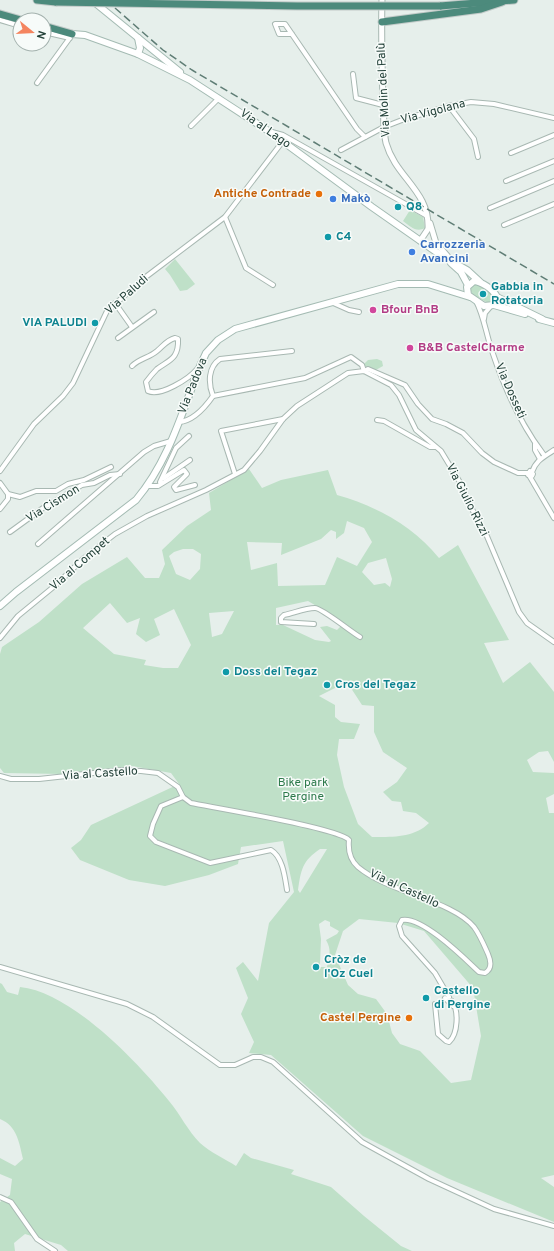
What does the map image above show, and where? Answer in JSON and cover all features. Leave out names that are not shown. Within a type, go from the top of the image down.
[{"type":"highway","points":[[37,0],[56,2],[297,6],[440,4],[502,2],[514,0]]},
{"type":"highway","points":[[189,0],[440,4],[474,0]]},
{"type":"highway","points":[[382,22],[482,9],[502,2]]},
{"type":"highway","points":[[0,14],[12,17]]},
{"type":"highway","points":[[52,29],[70,36]]},
{"type":"main road","points":[[91,0],[190,80]]},
{"type":"main road","name":"Via al Lago","points":[[70,36],[85,35],[138,54],[190,80],[270,132],[442,256]]},
{"type":"main road","points":[[138,38],[140,48],[138,54]]},
{"type":"main road","points":[[144,43],[147,58]]},
{"type":"main road","points":[[442,256],[467,270],[494,292],[497,297],[542,319],[554,323]]},
{"type":"main road","points":[[442,256],[461,272],[473,299]]},
{"type":"main road","name":"Via Padova","points":[[455,291],[467,286],[474,280],[480,282]]},
{"type":"main road","name":"Via Padova","points":[[0,606],[16,592],[136,500],[148,486],[160,468],[206,353],[218,340],[235,329],[331,301],[398,284],[428,284],[455,291],[484,306],[493,305],[542,319]]},
{"type":"main road","points":[[493,305],[497,297]]},
{"type":"street","name":"Via Molin del Palù","points":[[382,0],[383,105],[386,143],[400,172],[423,200],[427,216],[439,247],[453,261]]},
{"type":"street","points":[[0,20],[12,24]]},
{"type":"street","points":[[37,83],[70,36],[52,33]]},
{"type":"street","points":[[292,34],[357,129],[365,137]]},
{"type":"street","points":[[353,74],[356,98],[383,105]]},
{"type":"street","points":[[191,126],[219,98]]},
{"type":"street","name":"Via Vigolana","points":[[340,150],[384,127],[449,106],[471,102],[494,104],[554,118]]},
{"type":"street","points":[[449,106],[474,139],[478,157]]},
{"type":"street","points":[[270,132],[283,135],[427,216],[428,229],[422,242],[428,242],[433,232]]},
{"type":"street","points":[[511,153],[554,135]]},
{"type":"street","name":"Via Paludi","points":[[0,471],[34,424],[63,396],[73,383],[103,316],[115,303],[225,217],[283,142]]},
{"type":"street","points":[[506,181],[554,161]]},
{"type":"street","points":[[490,208],[554,181]]},
{"type":"street","points":[[504,225],[554,204]]},
{"type":"street","points":[[225,217],[246,268],[273,285]]},
{"type":"street","name":"Via Dosseti","points":[[473,299],[480,309],[502,376],[535,444],[544,455]]},
{"type":"street","points":[[331,301],[348,310],[359,312]]},
{"type":"street","points":[[115,303],[132,327]]},
{"type":"street","points":[[484,324],[485,313],[493,305]]},
{"type":"street","points":[[118,338],[154,312]]},
{"type":"street","points":[[132,366],[139,360],[156,352],[170,339],[175,338],[178,340],[178,343],[175,356],[171,361],[156,370],[149,377],[146,382],[148,391],[153,393],[159,392],[185,380],[200,366]]},
{"type":"street","points":[[214,396],[211,390],[210,371],[214,363],[220,359],[292,351]]},
{"type":"street","points":[[178,422],[184,422],[206,408],[214,396],[305,378],[351,357],[362,365],[364,371],[368,369],[405,385],[418,404],[432,419],[446,424],[463,433],[482,453],[494,462],[518,473],[530,474]]},
{"type":"street","name":"Via al Compet","points":[[0,638],[18,616],[57,584],[84,558],[115,534],[147,516],[227,480],[244,470],[260,451],[283,418],[297,406],[348,373],[364,371]]},
{"type":"street","name":"Via Giulio Rizzi","points":[[364,371],[391,385],[399,395],[416,430],[441,451],[461,484],[473,511],[486,534],[519,612],[527,623],[554,642]]},
{"type":"street","name":"Via al Compet","points":[[235,474],[221,431],[283,418]]},
{"type":"street","points":[[377,420],[384,421],[430,447],[435,447]]},
{"type":"street","points":[[158,486],[164,478],[176,448],[189,436]]},
{"type":"street","name":"Via Cismon","points":[[38,544],[144,452],[154,446],[171,441]]},
{"type":"street","points":[[535,444],[535,450],[540,459]]},
{"type":"street","points":[[530,474],[534,465],[544,455],[553,452]]},
{"type":"street","points":[[164,478],[190,460]]},
{"type":"street","points":[[8,494],[20,497],[36,491],[56,491],[68,484],[84,480],[110,467]]},
{"type":"street","points":[[148,486],[158,486],[184,470],[187,474],[174,486],[176,490],[195,485]]},
{"type":"street","name":"Via Cismon","points":[[10,532],[43,508],[82,485],[94,483],[110,475],[120,474]]},
{"type":"street","points":[[530,474],[554,518]]},
{"type":"street","points":[[0,483],[8,494],[8,500],[0,509]]},
{"type":"street","points":[[314,624],[285,623],[281,622],[281,618],[284,615],[316,608],[326,612],[335,621],[360,637]]},
{"type":"street","name":"Via al Castello","points":[[0,776],[11,779],[39,779],[121,770],[158,773],[178,787],[182,797],[191,804],[335,832],[344,836],[349,840],[351,859],[358,867],[376,879],[464,918],[474,928],[488,953],[491,964],[488,971],[485,973],[479,972],[431,931],[418,923],[407,919],[402,920],[399,926],[402,936],[435,973],[447,998],[456,1009]]},
{"type":"street","points":[[182,797],[161,806],[153,824],[150,836],[156,842],[210,863],[271,850],[275,853],[284,871],[287,890]]},
{"type":"street","points":[[0,967],[127,1004],[153,1018],[220,1065],[236,1065],[253,1057],[261,1057],[273,1062],[362,1142],[429,1179],[494,1209],[554,1226]]},
{"type":"street","points":[[435,1004],[438,1034],[447,1042],[451,1041],[458,1015],[452,1001]]},
{"type":"street","points":[[0,1197],[11,1202],[37,1239],[55,1251]]},
{"type":"green space","points":[[410,210],[423,217],[425,228],[419,230],[411,227],[403,221]]},
{"type":"green space","points":[[175,259],[195,284],[187,290],[180,291],[165,269]]},
{"type":"green space","points":[[474,284],[482,286],[489,291],[493,295],[493,301],[488,303],[473,295],[470,289]]},
{"type":"green space","points":[[377,359],[382,361],[383,366],[374,371],[363,365],[368,360]]},
{"type":"green space","name":"Bike park Pergine","points":[[249,469],[262,488],[281,480],[328,470],[337,495],[380,511],[406,527],[418,536],[439,558],[458,545],[509,640],[484,643],[503,683],[530,662],[554,692],[554,762],[548,751],[539,752],[527,760],[533,772],[554,773],[554,794],[546,798],[549,813],[554,813],[554,1175],[541,1178],[554,1187],[554,1222],[447,1178],[363,1136],[271,1055],[249,1053],[254,1042],[241,1014],[248,998],[236,968],[243,962],[258,981],[269,923],[294,892],[283,841],[241,847],[238,864],[209,875],[165,886],[129,880],[80,860],[71,848],[81,840],[91,825],[179,784],[171,773],[132,766],[62,774],[4,773],[0,768],[0,654],[2,647],[39,622],[82,584],[127,557],[145,578],[159,578],[165,564],[162,550],[187,526],[211,510],[209,493]],"holes":[[[347,521],[364,528],[372,542],[357,566],[337,557],[325,585],[278,586],[277,563],[251,570],[247,542],[282,543],[281,555],[321,539],[331,530],[336,532],[336,539],[344,533]],[[183,549],[193,549],[201,554],[200,569],[190,580],[176,574],[169,556],[174,552]],[[386,558],[392,579],[390,587],[385,583],[374,585],[362,572],[368,563]],[[308,601],[335,617],[341,626],[337,630],[327,626],[320,627],[331,641],[329,642],[315,640],[283,625],[276,625],[276,608]],[[110,603],[127,623],[140,618],[136,634],[146,642],[160,635],[154,619],[174,609],[191,645],[178,668],[163,668],[144,665],[146,660],[114,654],[83,628]],[[234,611],[222,634],[212,637],[209,613]],[[347,682],[362,705],[374,706],[374,732],[383,752],[407,768],[397,782],[383,792],[392,801],[401,802],[403,811],[416,813],[429,823],[423,828],[417,832],[402,836],[372,837],[358,824],[344,787],[337,755],[339,739],[354,739],[360,724],[341,722],[335,717],[335,705],[319,696]],[[320,849],[327,849],[300,893],[298,890],[300,877],[303,866],[309,858]],[[359,919],[398,923],[424,931],[473,988],[481,1036],[471,1080],[451,1083],[420,1051],[400,1044],[392,1033],[387,1014],[376,999],[358,994],[348,985],[335,955],[343,931]],[[325,920],[330,922],[330,926],[339,931],[337,934],[326,940],[329,950],[327,967],[320,967],[321,939],[319,924]]]},
{"type":"green space","points":[[0,983],[7,992],[18,995],[20,987],[40,992],[60,1001],[102,1031],[140,1067],[173,1106],[200,1143],[208,1149],[236,1166],[244,1153],[251,1158],[294,1170],[291,1174],[331,1187],[401,1246],[412,1251],[68,1251],[61,1245],[25,1234],[14,1243],[15,1251],[0,1251],[0,1202],[10,1195],[12,1179],[0,1174],[0,1158],[15,1166],[23,1159],[14,1130],[6,1122],[0,1119]]},
{"type":"railway","points":[[115,8],[163,50],[192,70],[554,284]]},
{"type":"place","name":"Antiche Contrade","points":[[319,194]]},
{"type":"place","name":"Makò","points":[[333,199]]},
{"type":"place","name":"Q8","points":[[398,207]]},
{"type":"place","name":"C4","points":[[328,237]]},
{"type":"place","name":"Carrozzeria Avancini","points":[[412,252]]},
{"type":"place","name":"Gabbia in Rotatoria","points":[[483,294]]},
{"type":"place","name":"Bfour BnB","points":[[373,310]]},
{"type":"place","name":"VIA PALUDI","points":[[95,323]]},
{"type":"place","name":"B&B CastelCharme","points":[[410,348]]},
{"type":"place","name":"Doss del Tegaz","points":[[226,672]]},
{"type":"place","name":"Cros del Tegaz","points":[[327,685]]},
{"type":"place","name":"Cròz de l'Oz Cuel","points":[[316,967]]},
{"type":"place","name":"Castello di Pergine","points":[[426,998]]},
{"type":"place","name":"Castel Pergine","points":[[409,1018]]}]
